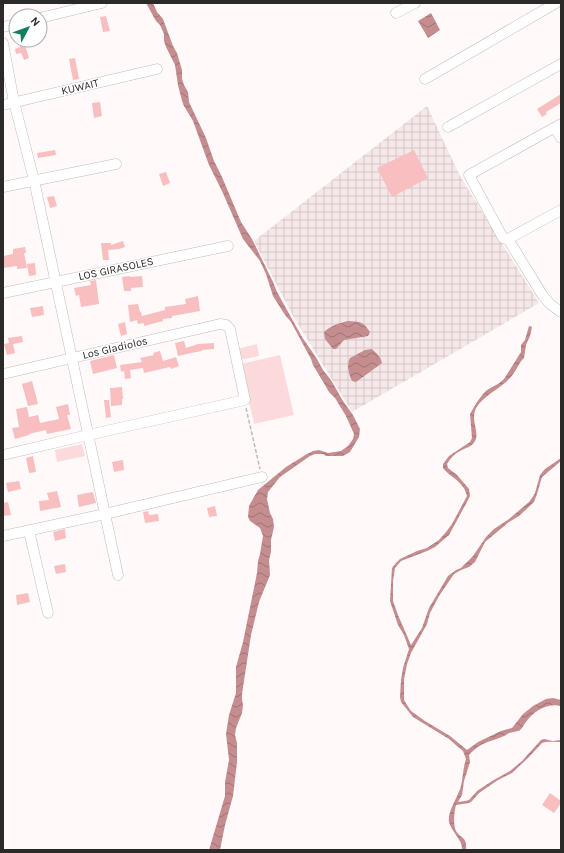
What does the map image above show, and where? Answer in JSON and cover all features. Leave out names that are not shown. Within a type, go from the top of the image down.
[{"type":"street","points":[[48,16],[102,3]]},
{"type":"street","points":[[396,13],[415,3]]},
{"type":"street","points":[[424,79],[556,3]]},
{"type":"street","points":[[3,43],[14,102],[34,180],[118,575]]},
{"type":"street","points":[[448,127],[561,64]]},
{"type":"street","name":"KUWAIT","points":[[3,105],[157,69]]},
{"type":"street","points":[[561,138],[558,126],[469,176],[503,238],[508,239],[543,296],[550,304],[561,312]]},
{"type":"street","points":[[3,187],[116,164]]},
{"type":"street","points":[[508,239],[561,210]]},
{"type":"street","name":"LOS GIRASOLES","points":[[3,293],[228,246]]},
{"type":"street","name":"Los Gladiolos","points":[[3,374],[220,324],[226,325],[230,329],[245,400]]},
{"type":"street","points":[[3,455],[245,400]]},
{"type":"street","points":[[3,536],[105,514],[262,477]]},
{"type":"street","points":[[28,531],[48,613]]},
{"type":"path","points":[[245,400],[262,477]]},
{"type":"shaded area","points":[[427,106],[460,176],[539,303],[352,412],[293,316],[254,241]]},
{"type":"shaded area","points":[[257,344],[259,356],[240,360],[237,349]]},
{"type":"shaded area","points":[[280,355],[294,415],[254,424],[241,364]]},
{"type":"shaded area","points":[[82,444],[85,456],[57,462],[55,450]]},
{"type":"water","points":[[146,3],[153,3],[157,12],[163,19],[177,53],[182,70],[182,79],[188,92],[189,102],[206,138],[214,161],[241,222],[252,239],[277,292],[302,337],[331,380],[360,429],[359,437],[350,452],[343,456],[326,456],[323,454],[315,454],[310,456],[280,477],[268,492],[267,499],[274,527],[269,560],[270,575],[259,602],[251,635],[242,694],[242,713],[235,735],[237,743],[237,762],[233,796],[220,850],[209,850],[225,796],[225,782],[229,760],[226,734],[229,715],[236,693],[236,667],[243,642],[263,536],[260,528],[250,521],[248,517],[249,506],[258,490],[286,467],[313,451],[319,450],[328,453],[341,451],[348,446],[353,439],[354,434],[346,416],[335,398],[329,392],[313,365],[291,322],[273,296],[260,261],[243,239],[209,165],[193,121],[182,101],[175,65],[166,47],[164,34]]},
{"type":"water","points":[[431,13],[440,30],[428,38],[418,21]]},
{"type":"water","points":[[348,321],[363,324],[370,332],[368,336],[344,340],[336,349],[333,349],[325,339],[324,332],[332,326]]},
{"type":"water","points":[[529,326],[532,327],[526,345],[524,358],[510,378],[502,386],[483,399],[476,408],[474,417],[476,438],[474,443],[456,454],[447,464],[448,468],[457,475],[469,489],[470,496],[467,502],[449,535],[435,547],[401,561],[395,568],[393,581],[393,601],[411,645],[422,628],[429,608],[448,576],[461,568],[473,556],[486,537],[494,529],[509,519],[529,502],[535,493],[540,475],[545,469],[561,458],[561,461],[542,477],[534,502],[519,516],[509,522],[485,542],[475,562],[469,567],[454,574],[439,596],[430,613],[427,624],[411,653],[407,664],[404,679],[404,700],[411,711],[450,736],[467,750],[478,742],[501,731],[512,728],[523,714],[533,706],[546,699],[553,698],[561,700],[561,706],[556,705],[546,707],[537,711],[519,730],[485,743],[469,755],[470,762],[464,781],[462,795],[458,802],[469,800],[477,791],[510,771],[522,761],[541,740],[561,740],[561,742],[543,742],[512,773],[498,780],[479,793],[469,803],[456,805],[454,825],[458,834],[466,842],[466,850],[462,850],[461,843],[450,826],[449,818],[451,809],[460,790],[466,759],[463,751],[449,739],[413,717],[401,702],[401,680],[409,649],[404,635],[398,625],[390,601],[392,568],[400,559],[427,548],[439,540],[452,524],[467,496],[461,484],[443,468],[443,464],[449,456],[470,442],[472,438],[470,414],[483,394],[504,379],[521,352],[521,345],[525,340]]},
{"type":"water","points":[[372,349],[382,363],[356,382],[352,381],[348,366],[350,358],[365,350]]},
{"type":"building","points":[[106,16],[110,31],[103,32],[100,17]]},
{"type":"building","points":[[26,48],[29,58],[24,60],[21,53],[16,54],[15,49]]},
{"type":"building","points":[[75,58],[79,79],[73,80],[69,59]]},
{"type":"building","points":[[561,94],[561,103],[546,112],[547,114],[542,117],[537,109]]},
{"type":"building","points":[[100,102],[102,116],[94,118],[92,103]]},
{"type":"building","points":[[55,150],[56,155],[38,158],[37,153]]},
{"type":"building","points":[[414,150],[428,178],[392,197],[377,168]]},
{"type":"building","points":[[166,172],[170,183],[163,186],[159,174]]},
{"type":"building","points":[[54,196],[57,206],[50,208],[47,197]]},
{"type":"building","points":[[123,241],[125,247],[108,250],[109,260],[103,260],[101,243],[111,243],[111,245]]},
{"type":"building","points":[[25,247],[26,253],[24,253],[27,268],[17,269],[17,266],[3,268],[3,256],[13,254],[13,249]]},
{"type":"building","points":[[35,263],[36,275],[29,276],[27,264]]},
{"type":"building","points":[[142,276],[143,287],[131,288],[131,291],[124,291],[122,277]]},
{"type":"building","points":[[96,280],[99,304],[81,307],[79,295],[76,296],[74,288],[91,285],[90,281]]},
{"type":"building","points":[[198,296],[200,311],[172,316],[172,318],[163,319],[163,321],[144,326],[144,323],[138,324],[137,320],[130,322],[128,305],[138,304],[142,316],[165,310],[165,307],[186,304],[185,299]]},
{"type":"building","points":[[43,306],[44,315],[32,317],[30,308]]},
{"type":"building","points":[[125,322],[127,334],[121,336],[118,324]]},
{"type":"building","points":[[22,336],[23,342],[13,344],[15,353],[7,355],[4,344],[9,343],[8,338]]},
{"type":"building","points":[[184,341],[186,348],[198,344],[214,343],[214,349],[202,350],[178,356],[175,343]]},
{"type":"building","points":[[160,351],[163,361],[176,357],[179,366],[171,369],[170,367],[144,373],[143,368],[130,370],[131,378],[125,379],[124,371],[121,372],[120,365],[142,362],[140,358],[154,355],[153,353]]},
{"type":"building","points":[[114,355],[117,368],[93,374],[90,361]]},
{"type":"building","points":[[32,381],[38,404],[28,406],[22,384]]},
{"type":"building","points":[[122,387],[122,405],[111,406],[110,388]]},
{"type":"building","points":[[104,400],[109,400],[111,417],[106,418]]},
{"type":"building","points":[[68,404],[70,415],[67,415],[71,429],[47,434],[46,430],[15,439],[12,428],[19,427],[16,409],[27,407],[29,417],[38,415],[40,423],[59,419],[56,407]]},
{"type":"building","points":[[33,456],[36,472],[29,473],[26,458]]},
{"type":"building","points":[[123,460],[124,470],[114,472],[112,462]]},
{"type":"building","points":[[19,481],[21,489],[8,492],[6,483]]},
{"type":"building","points":[[57,491],[61,507],[40,511],[39,501],[49,500],[47,493]]},
{"type":"building","points":[[93,492],[96,503],[79,507],[77,495]]},
{"type":"building","points":[[8,502],[11,515],[3,516],[3,503]]},
{"type":"building","points":[[215,506],[217,516],[209,517],[207,508]]},
{"type":"building","points":[[148,511],[149,515],[158,514],[159,521],[145,523],[143,512]]},
{"type":"building","points":[[65,529],[66,538],[55,541],[53,532]]},
{"type":"building","points":[[65,564],[66,572],[56,574],[54,566]]},
{"type":"building","points":[[28,593],[30,602],[17,605],[16,595]]},
{"type":"building","points":[[550,793],[561,801],[554,813],[542,805]]}]
